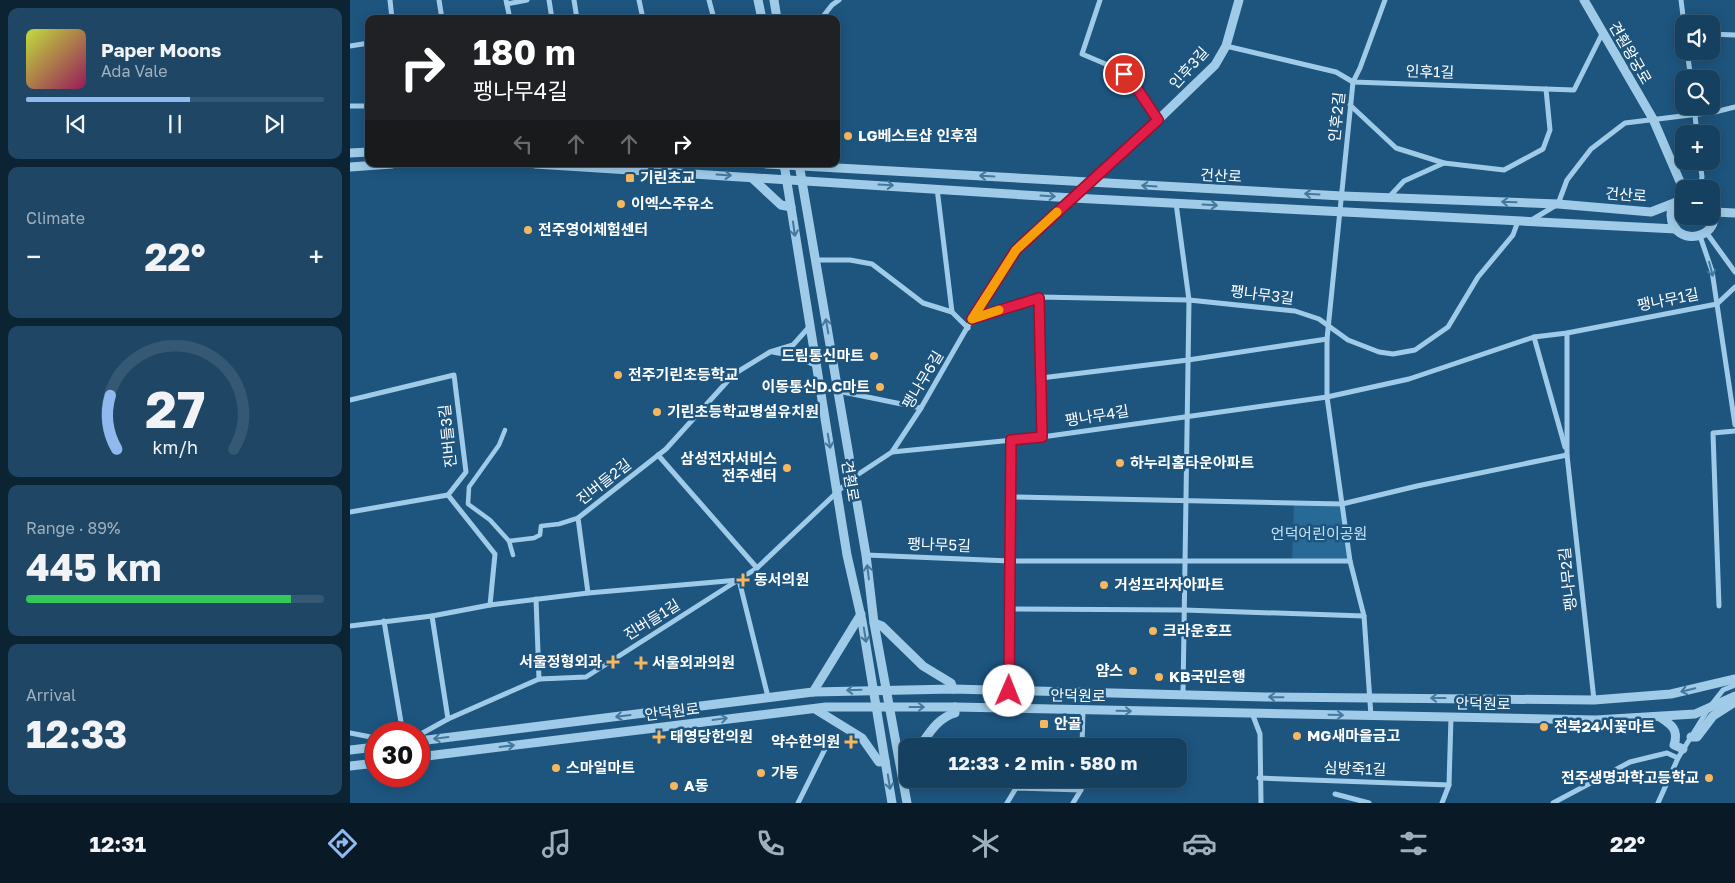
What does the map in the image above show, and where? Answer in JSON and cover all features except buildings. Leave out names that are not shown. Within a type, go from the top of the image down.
[{"type":"street","points":[[390,0],[392,15]]},
{"type":"street","points":[[439,0],[441,15]]},
{"type":"street","points":[[509,15],[506,2],[527,0]]},
{"type":"street","points":[[549,0],[551,15]]},
{"type":"street","points":[[574,0],[576,15]]},
{"type":"street","points":[[639,0],[642,15]]},
{"type":"street","points":[[709,0],[713,15]]},
{"type":"street","points":[[758,0],[761,15]]},
{"type":"street","points":[[774,0],[776,15]]},
{"type":"street","points":[[824,15],[832,2],[839,0]]},
{"type":"street","points":[[1100,0],[1082,54],[1115,68],[1132,81],[1158,120]]},
{"type":"street","name":"인후3길","points":[[1073,198],[1215,65],[1226,46],[1239,0]]},
{"type":"street","name":"인후2길","points":[[1340,212],[1353,82],[1385,0]]},
{"type":"street","name":"견훤왕궁로","points":[[1584,0],[1653,119],[1679,180]]},
{"type":"street","points":[[1682,0],[1683,15]]},
{"type":"street","name":"인후1길","points":[[1226,46],[1336,72],[1353,82],[1574,90],[1603,32]]},
{"type":"street","points":[[1720,34],[1735,35]]},
{"type":"street","points":[[350,46],[365,44]]},
{"type":"street","points":[[1350,105],[1396,148],[1444,163],[1504,170],[1543,149],[1550,130],[1546,89]]},
{"type":"street","points":[[350,106],[365,106]]},
{"type":"street","points":[[1720,111],[1735,107]]},
{"type":"street","points":[[1530,221],[1558,204],[1567,180],[1591,149],[1625,123],[1680,115]]},
{"type":"street","points":[[350,153],[365,152]]},
{"type":"street","points":[[1388,198],[1404,181],[1444,163]]},
{"type":"street","points":[[350,167],[365,166]]},
{"type":"street","name":"건산로","points":[[840,166],[1342,196],[1558,204],[1651,212],[1674,204]]},
{"type":"street","name":"건산로","points":[[582,167],[801,181],[937,187],[1073,198],[1676,228],[1687,236],[1703,234]]},
{"type":"street","name":"견훤로","points":[[785,167],[847,554],[861,614],[892,803]]},
{"type":"street","name":"견훤로","points":[[799,167],[838,391],[851,479],[866,555],[874,623],[899,761]]},
{"type":"street","points":[[752,178],[781,205],[791,207]]},
{"type":"street","points":[[937,187],[952,312]]},
{"type":"street","name":"팽나무6길","points":[[851,479],[892,452],[922,408],[972,319],[1016,250],[1073,198]]},
{"type":"street","points":[[1176,203],[1189,300],[1183,694]]},
{"type":"street","points":[[1674,204],[1671,216],[1676,228]]},
{"type":"street","points":[[1720,210],[1735,213]]},
{"type":"street","points":[[1340,212],[1327,339],[1327,397],[1350,561],[1364,616],[1370,716]]},
{"type":"street","points":[[1329,326],[1348,340],[1379,352],[1393,354],[1415,350],[1448,327],[1478,277],[1513,235],[1518,220]]},
{"type":"street","points":[[1703,234],[1711,225]]},
{"type":"street","points":[[1703,234],[1735,272]]},
{"type":"street","points":[[1703,234],[1712,271],[1717,304]]},
{"type":"street","points":[[815,260],[850,260],[872,264],[923,303],[952,312],[968,328]]},
{"type":"street","points":[[1717,304],[1735,287]]},
{"type":"street","points":[[972,319],[1039,298],[1189,300]]},
{"type":"street","points":[[1039,298],[1042,437]]},
{"type":"street","name":"팽나무3길","points":[[1189,300],[1295,311],[1319,319],[1329,326]]},
{"type":"street","name":"팽나무1길","points":[[1534,337],[1567,333],[1717,304],[1735,425]]},
{"type":"street","points":[[757,568],[658,455],[734,374],[770,352],[791,346],[810,326]]},
{"type":"street","name":"팽나무2길","points":[[1567,333],[1567,455],[1594,700]]},
{"type":"street","points":[[1327,397],[1409,378],[1534,337]]},
{"type":"street","name":"팽나무2길","points":[[1534,337],[1567,455]]},
{"type":"street","points":[[1041,378],[1188,360],[1327,339]]},
{"type":"street","points":[[791,346],[792,356]]},
{"type":"street","points":[[770,352],[792,356],[817,366]]},
{"type":"street","name":"진버들3길","points":[[350,400],[454,375],[466,472],[448,495]]},
{"type":"street","points":[[838,391],[922,408]]},
{"type":"street","name":"팽나무4길","points":[[1011,440],[1327,397]]},
{"type":"street","points":[[505,430],[499,445],[469,486],[468,504],[490,520],[509,541],[513,555]]},
{"type":"street","points":[[1719,606],[1714,433],[1735,431]]},
{"type":"street","points":[[1009,691],[1011,440]]},
{"type":"street","name":"팽나무6길","points":[[892,452],[1011,440]]},
{"type":"street","name":"진버들2길","points":[[588,593],[578,518],[658,455]]},
{"type":"street","points":[[1011,497],[1342,504],[1417,486],[1567,455]]},
{"type":"street","name":"진버들1길","points":[[430,729],[448,719],[539,679],[586,677],[757,568],[851,479]]},
{"type":"street","points":[[350,512],[448,495],[495,554],[490,605]]},
{"type":"street","points":[[509,541],[534,538],[540,535],[541,526],[559,524],[578,518]]},
{"type":"street","name":"팽나무5길","points":[[866,555],[1010,560],[1185,561]]},
{"type":"street","points":[[1185,561],[1350,561]]},
{"type":"street","points":[[350,626],[384,620],[432,616],[536,599],[740,580],[768,697]]},
{"type":"street","points":[[536,599],[539,679]]},
{"type":"street","points":[[1011,609],[1184,610],[1364,616]]},
{"type":"street","points":[[813,692],[861,614]]},
{"type":"street","points":[[432,616],[448,719]]},
{"type":"street","points":[[384,620],[402,722]]},
{"type":"street","points":[[874,623],[882,626],[923,666],[951,683],[953,689]]},
{"type":"street","name":"안덕원로","points":[[430,740],[813,692],[953,689],[1370,698],[1594,700],[1671,694],[1735,679]]},
{"type":"street","points":[[1658,803],[1678,758],[1706,711],[1723,690],[1735,685]]},
{"type":"street","points":[[1691,737],[1697,738],[1714,716],[1735,698]]},
{"type":"street","name":"안덕원로","points":[[430,756],[815,709],[955,707],[1596,720],[1660,717],[1706,711],[1735,698]]},
{"type":"street","points":[[926,738],[946,716],[955,713],[955,707]]},
{"type":"street","points":[[815,709],[862,738],[880,762],[885,761]]},
{"type":"street","points":[[1082,738],[1083,710]]},
{"type":"street","points":[[1252,713],[1260,734],[1259,778],[1261,803]]},
{"type":"street","points":[[1442,803],[1449,785],[1451,717]]},
{"type":"street","points":[[1660,717],[1674,726],[1677,736],[1674,745],[1683,749]]},
{"type":"street","points":[[350,733],[365,736]]},
{"type":"street","points":[[350,750],[365,748]]},
{"type":"street","points":[[798,803],[825,749]]},
{"type":"street","points":[[1553,803],[1630,762],[1667,753],[1678,758]]},
{"type":"street","points":[[350,766],[365,764]]},
{"type":"street","name":"심방죽1길","points":[[1259,778],[1449,785]]},
{"type":"street","name":"견훤로","points":[[904,788],[907,803]]},
{"type":"street","points":[[1007,803],[1016,788],[1081,790],[1073,803]]},
{"type":"street","name":"심방죽1길","points":[[1336,794],[1369,803]]},
{"type":"green space","name":"언덕어린이공원","points":[[1294,503],[1342,507],[1350,561],[1292,561]]},
{"type":"slow traffic","points":[[999,310],[972,319],[1016,250],[1057,212]]},
{"type":"place","name":"LG베스트샵 인후점","points":[[848,136]]},
{"type":"place","name":"기린초교","points":[[630,178]]},
{"type":"place","name":"이엑스주유소","points":[[621,204]]},
{"type":"place","name":"전주영어체험센터","points":[[528,230]]},
{"type":"place","name":"드림통신마트","points":[[874,356]]},
{"type":"place","name":"전주기린초등학교","points":[[618,375]]},
{"type":"place","name":"이동통신D.C마트","points":[[880,387]]},
{"type":"place","name":"기린초등학교병설유치원","points":[[657,412]]},
{"type":"place","name":"하누리홈타운아파트","points":[[1120,463]]},
{"type":"place","name":"삼성전자서비스 전주센터","points":[[787,468]]},
{"type":"place","name":"동서의원","points":[[743,580]]},
{"type":"place","name":"거성프라자아파트","points":[[1104,585]]},
{"type":"place","name":"크라운호프","points":[[1153,631]]},
{"type":"place","name":"서울정형외과","points":[[613,662]]},
{"type":"place","name":"서울외과의원","points":[[641,663]]},
{"type":"place","name":"얌스","points":[[1133,671]]},
{"type":"place","name":"KB국민은행","points":[[1159,677]]},
{"type":"place","name":"안골","points":[[1044,724]]},
{"type":"place","name":"전북24시꽃마트","points":[[1544,727]]},
{"type":"place","name":"MG새마을금고","points":[[1297,736]]},
{"type":"place","name":"태영당한의원","points":[[659,737]]},
{"type":"place","name":"약수한의원","points":[[851,742]]},
{"type":"place","name":"스마일마트","points":[[556,768]]},
{"type":"place","name":"가동","points":[[761,773]]},
{"type":"place","name":"전주생명과학고등학교","points":[[1709,778]]},
{"type":"place","name":"A동","points":[[674,786]]},
{"type":"route","points":[[1009,691],[1011,440],[1042,437],[1039,298],[972,319],[1016,250],[1158,120],[1132,81],[1124,74]]}]
